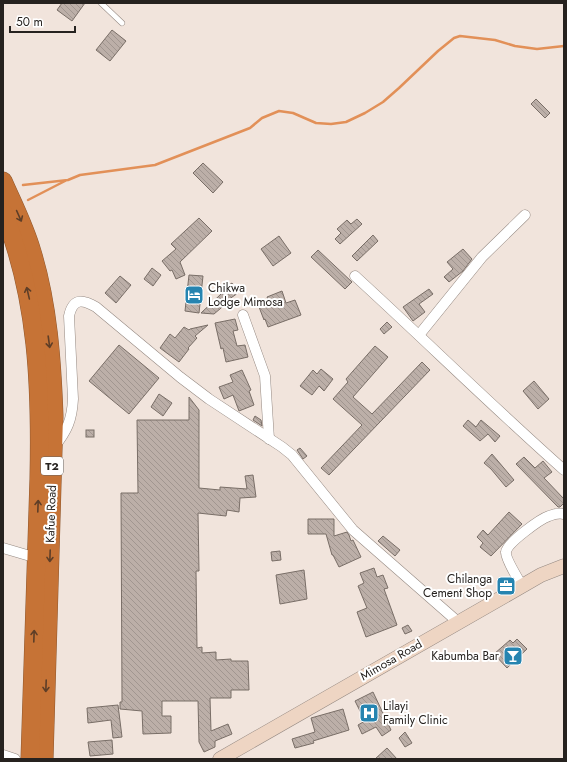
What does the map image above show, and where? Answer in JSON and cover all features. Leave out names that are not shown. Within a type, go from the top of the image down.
[{"type":"highway","name":"Kafue Road","points":[[3,181],[24,229],[32,252],[40,286],[49,344],[53,383],[53,449],[44,759]]},
{"type":"highway","name":"Kafue Road","points":[[3,212],[22,268],[29,298],[36,346],[40,438],[30,759]]},
{"type":"street","points":[[419,335],[486,253],[525,215]]},
{"type":"street","points":[[355,276],[564,470]]},
{"type":"street","points":[[53,449],[62,437],[70,419],[73,399],[69,316],[72,306],[78,302],[88,303],[96,307],[180,377],[209,399],[292,454],[356,533],[458,622]]},
{"type":"street","points":[[243,315],[265,376],[270,439]]},
{"type":"street","points":[[522,586],[506,555],[507,549],[518,538],[547,516],[560,513],[564,514]]},
{"type":"street","points":[[3,548],[36,558]]},
{"type":"street","name":"Mimosa Road","points":[[220,759],[541,575],[564,566]]},
{"type":"street","points":[[3,755],[15,759]]},
{"type":"lane","points":[[101,3],[122,23]]},
{"type":"building","points":[[62,3],[85,3],[72,21],[57,10]]},
{"type":"building","points":[[112,30],[126,41],[110,61],[96,50]]},
{"type":"building","points":[[536,99],[550,113],[545,118],[531,104]]},
{"type":"building","points":[[203,163],[223,182],[213,193],[193,173]]},
{"type":"building","points":[[199,218],[212,231],[180,262],[185,275],[176,279],[172,270],[170,271],[162,261],[176,249],[171,244]]},
{"type":"building","points":[[357,219],[362,224],[340,244],[335,239],[341,233],[337,229],[347,220],[351,224]]},
{"type":"building","points":[[373,235],[378,241],[357,261],[352,256]]},
{"type":"building","points":[[279,236],[291,253],[273,266],[261,249]]},
{"type":"building","points":[[463,249],[472,259],[463,271],[449,282],[444,277],[453,269],[447,262]]},
{"type":"building","points":[[318,250],[352,282],[345,289],[311,257]]},
{"type":"building","points":[[152,268],[161,275],[153,286],[144,279]]},
{"type":"building","points":[[189,275],[203,276],[199,313],[185,311]]},
{"type":"building","points":[[120,276],[131,285],[116,303],[105,293]]},
{"type":"building","points":[[232,283],[238,293],[225,302],[227,303],[214,314],[201,313],[221,294],[220,291]]},
{"type":"building","points":[[429,289],[433,294],[419,304],[425,312],[413,321],[403,307]]},
{"type":"building","points":[[282,291],[286,303],[295,300],[301,315],[268,327],[259,307],[269,303],[267,297]]},
{"type":"building","points":[[235,319],[238,330],[233,331],[237,346],[245,345],[248,357],[226,362],[223,348],[221,349],[215,323]]},
{"type":"building","points":[[387,322],[392,327],[384,334],[380,329]]},
{"type":"building","points":[[208,325],[195,336],[197,338],[179,362],[160,348],[170,334],[175,338],[184,327],[189,330]]},
{"type":"building","points":[[119,345],[159,378],[129,414],[89,381]]},
{"type":"building","points":[[375,346],[388,357],[353,397],[372,414],[422,362],[430,370],[329,475],[321,468],[362,425],[333,399],[348,382],[346,379]]},
{"type":"building","points":[[321,369],[333,379],[324,391],[319,386],[312,395],[300,386],[313,370],[317,374]]},
{"type":"building","points":[[242,370],[251,390],[249,391],[254,405],[239,411],[233,395],[224,399],[219,387],[233,382],[230,375]]},
{"type":"building","points":[[534,381],[549,399],[538,409],[523,391]]},
{"type":"building","points":[[159,394],[172,403],[163,416],[151,407]]},
{"type":"building","points":[[189,397],[199,410],[199,488],[220,490],[220,487],[247,489],[245,476],[253,475],[256,497],[240,498],[239,512],[227,510],[226,516],[198,513],[199,571],[196,571],[197,648],[202,647],[202,653],[216,652],[216,660],[231,659],[231,661],[248,661],[249,690],[231,690],[231,698],[210,698],[211,731],[228,724],[232,734],[215,741],[215,747],[204,752],[199,742],[198,701],[162,701],[162,716],[171,716],[171,733],[143,734],[142,711],[120,709],[120,702],[122,702],[121,493],[138,493],[137,420],[189,420]]},
{"type":"building","points":[[255,416],[261,420],[262,426],[253,420]]},
{"type":"building","points":[[468,420],[476,427],[481,420],[500,436],[495,442],[488,434],[480,441],[463,426]]},
{"type":"building","points":[[86,430],[94,430],[94,437],[86,437]]},
{"type":"building","points":[[300,448],[307,456],[303,459],[297,450]]},
{"type":"building","points":[[492,454],[514,480],[506,487],[484,463]]},
{"type":"building","points":[[524,457],[535,468],[543,461],[552,472],[544,478],[564,499],[564,503],[560,507],[558,507],[516,464]]},
{"type":"building","points":[[509,512],[522,524],[491,556],[480,547],[483,543],[477,537],[483,530],[488,535]]},
{"type":"building","points":[[308,519],[334,519],[334,536],[347,532],[351,541],[353,540],[361,557],[339,567],[332,555],[326,534],[308,534]]},
{"type":"building","points":[[383,536],[400,550],[395,556],[378,541]]},
{"type":"building","points":[[280,551],[281,560],[272,561],[271,552]]},
{"type":"building","points":[[374,568],[377,577],[383,575],[388,588],[384,589],[397,625],[366,637],[357,612],[367,608],[358,586],[364,583],[360,573]]},
{"type":"building","points":[[304,570],[307,599],[280,604],[276,575]]},
{"type":"building","points":[[408,625],[412,631],[405,634],[402,628]]},
{"type":"building","points":[[517,639],[527,649],[507,668],[494,654],[510,640],[513,643]]},
{"type":"building","points":[[373,692],[391,730],[382,736],[376,727],[362,734],[358,725],[365,721],[355,701]]},
{"type":"building","points":[[118,705],[122,737],[113,738],[111,720],[88,723],[87,708]]},
{"type":"building","points":[[343,709],[349,730],[313,741],[314,743],[295,748],[292,739],[315,732],[311,718]]},
{"type":"building","points":[[405,732],[412,743],[405,747],[399,738]]},
{"type":"building","points":[[112,740],[113,754],[90,756],[88,742]]},
{"type":"building","points":[[387,748],[397,759],[375,759]]},
{"type":"waterway","points":[[23,185],[68,180],[80,175],[155,165],[250,128],[262,118],[279,111],[293,113],[316,123],[331,124],[346,122],[383,102],[438,51],[454,38],[460,36],[495,40],[515,46],[537,49],[564,46]]},
{"type":"waterway","points":[[28,200],[65,181]]},
{"type":"place","name":"Chikwa Lodge Mimosa","points":[[194,295]]},
{"type":"place","name":"Chilanga Cement Shop","points":[[506,586]]},
{"type":"place","name":"Kabumba Bar","points":[[513,656]]},
{"type":"place","name":"Lilayi Family Clinic","points":[[369,713]]}]
